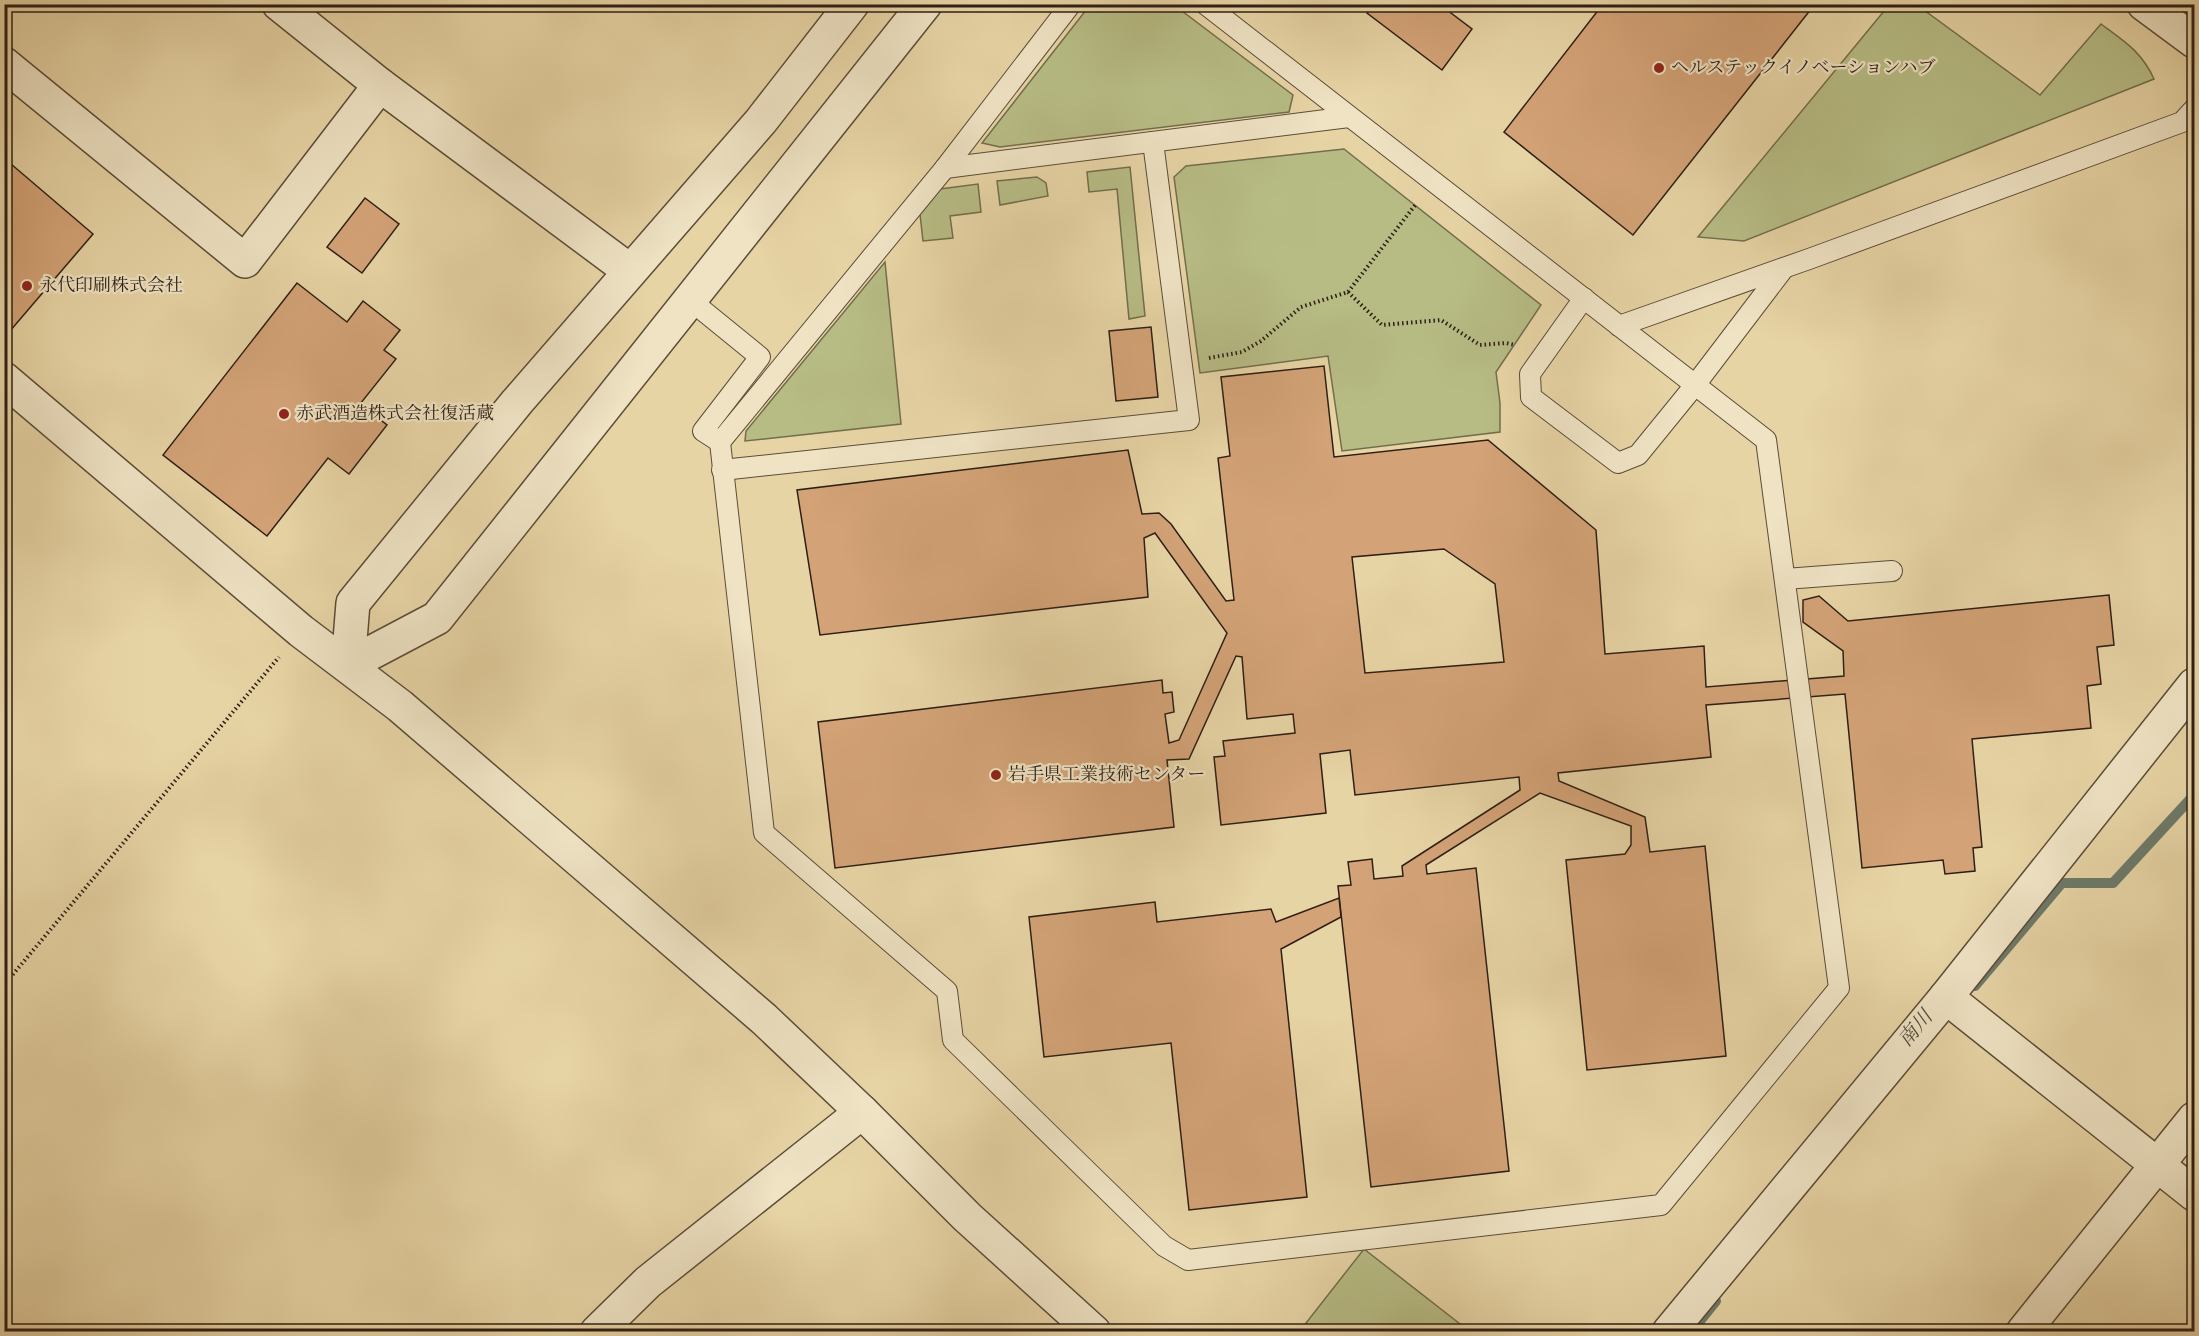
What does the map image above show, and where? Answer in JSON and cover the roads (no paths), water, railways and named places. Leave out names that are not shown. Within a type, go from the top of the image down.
[{"type":"street","points":[[279,4],[380,85],[630,271]]},
{"type":"street","points":[[348,665],[352,603],[517,402],[761,121],[852,4]]},
{"type":"street","points":[[348,665],[437,618],[925,4]]},
{"type":"street","points":[[2144,4],[2194,41]]},
{"type":"street","points":[[4,64],[245,261],[380,85]]},
{"type":"street","points":[[4,379],[301,631],[400,706],[764,1018],[968,1217],[1095,1332]]},
{"type":"street","points":[[1669,1332],[1946,997],[2194,685]]},
{"type":"street","points":[[1946,997],[2194,1194]]},
{"type":"street","points":[[597,1332],[648,1282],[862,1112]]},
{"type":"street","points":[[2023,1332],[2194,1119]]},
{"type":"lane","points":[[1071,4],[945,168],[720,442],[764,832],[947,991],[953,1040],[1164,1246],[1188,1260],[1661,1205],[1839,988],[1766,440],[1205,4]]},
{"type":"lane","points":[[1619,326],[2182,122],[2194,110]]},
{"type":"lane","points":[[945,168],[1349,117]]},
{"type":"lane","points":[[722,470],[1189,420],[1153,142]]},
{"type":"lane","points":[[1584,298],[1530,374],[1531,397],[1618,463],[1638,455],[1695,385],[1784,268]]},
{"type":"lane","points":[[690,300],[760,357],[703,431],[720,442]]},
{"type":"lane","points":[[1785,579],[1892,571]]},
{"type":"waterway","name":"南川","points":[[1975,986],[2062,883],[2113,883],[2194,795]]},
{"type":"waterway","name":"南川","points":[[1691,1332],[1716,1301]]},
{"type":"place","name":"ヘルステックイノベーションハブ","points":[[1659,68]]},
{"type":"place","name":"永代印刷株式会社","points":[[27,286]]},
{"type":"place","name":"赤武酒造株式会社復活蔵","points":[[284,414]]},
{"type":"place","name":"岩手県工業技術センター","points":[[996,775]]}]
